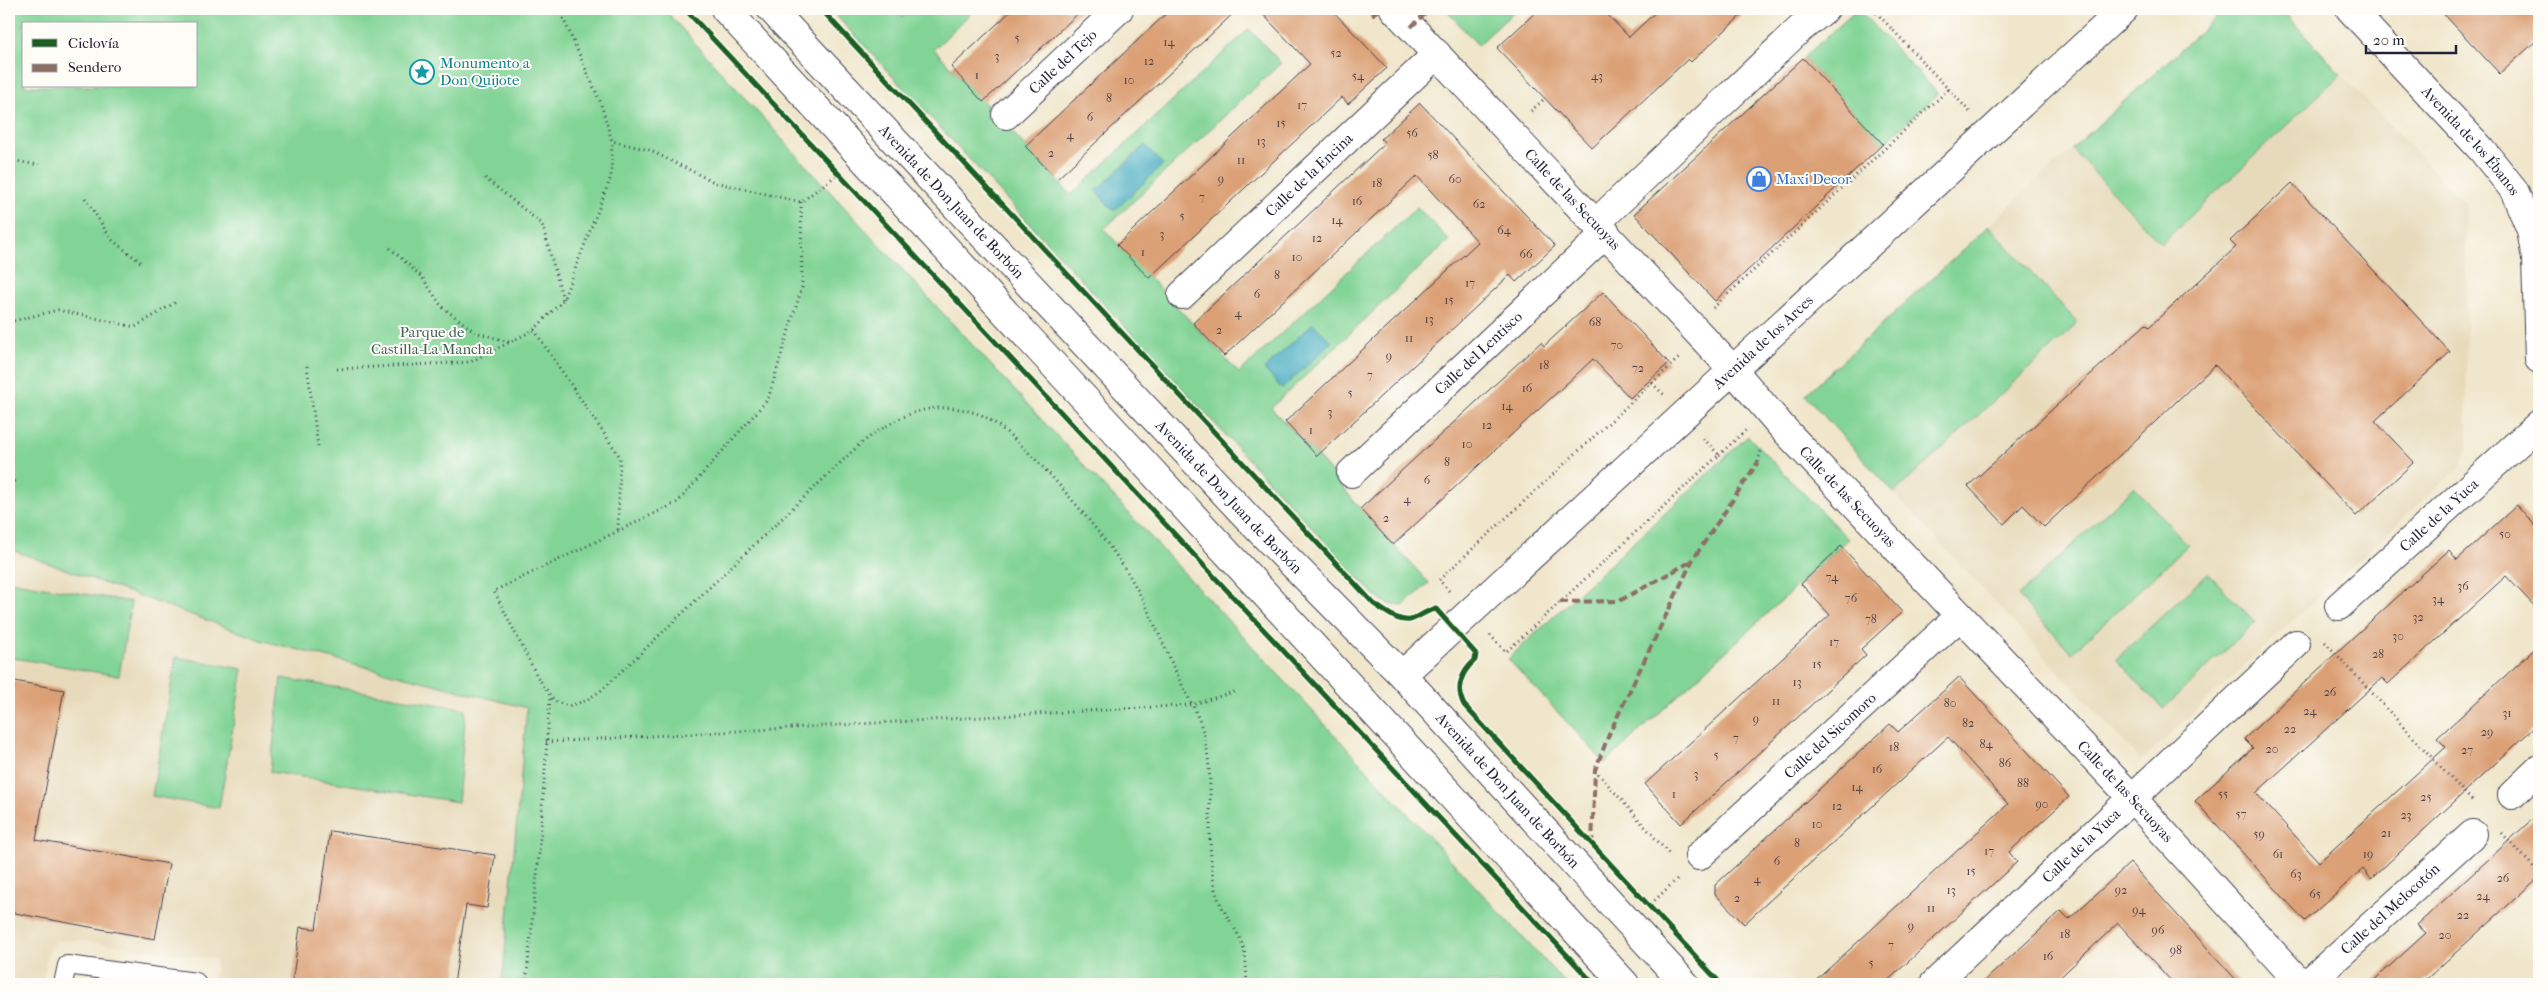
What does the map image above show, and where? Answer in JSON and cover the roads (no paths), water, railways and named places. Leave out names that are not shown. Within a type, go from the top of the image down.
[{"type":"street","points":[[725,9],[1625,984]]},
{"type":"street","name":"Avenida de Don Juan de Borbón","points":[[771,9],[1255,526],[1402,675],[1685,984]]},
{"type":"street","name":"Calle del Tejo","points":[[1006,115],[1119,9]]},
{"type":"street","name":"Calle de las Secuoyas","points":[[1394,9],[1733,370],[1781,426],[2133,799],[2301,984]]},
{"type":"street","name":"Calle del Lentisco","points":[[1351,473],[1601,228],[1800,29],[1825,9]]},
{"type":"street","name":"Avenida de los Arces","points":[[1402,675],[1462,638],[1683,416],[2124,9]]},
{"type":"street","name":"Avenida de los Ébanos","points":[[2350,9],[2482,150],[2514,190],[2531,230],[2536,259],[2539,359]]},
{"type":"street","name":"Calle de la Encina","points":[[1182,295],[1437,54]]},
{"type":"street","name":"Calle de la Yuca","points":[[2338,606],[2539,424]]},
{"type":"street","name":"Calle del Sicomoro","points":[[1690,862],[1960,616]]},
{"type":"street","name":"Calle de la Yuca","points":[[1934,984],[2308,640]]},
{"type":"street","points":[[2512,795],[2539,769]]},
{"type":"street","name":"Calle del Melocotón","points":[[2307,984],[2485,830]]},
{"type":"lane","points":[[63,984],[67,965],[196,982]]},
{"type":"water","points":[[1145,145],[1163,165],[1114,211],[1096,191]]},
{"type":"water","points":[[1313,323],[1332,342],[1282,389],[1264,369]]},
{"type":"place","name":"Monumento a Don Quijote","points":[[422,72]]},
{"type":"place","name":"Maxi Decor","points":[[1759,179]]},
{"type":"park label","name":"Parque de Castilla-La Mancha","points":[[432,340]]}]
